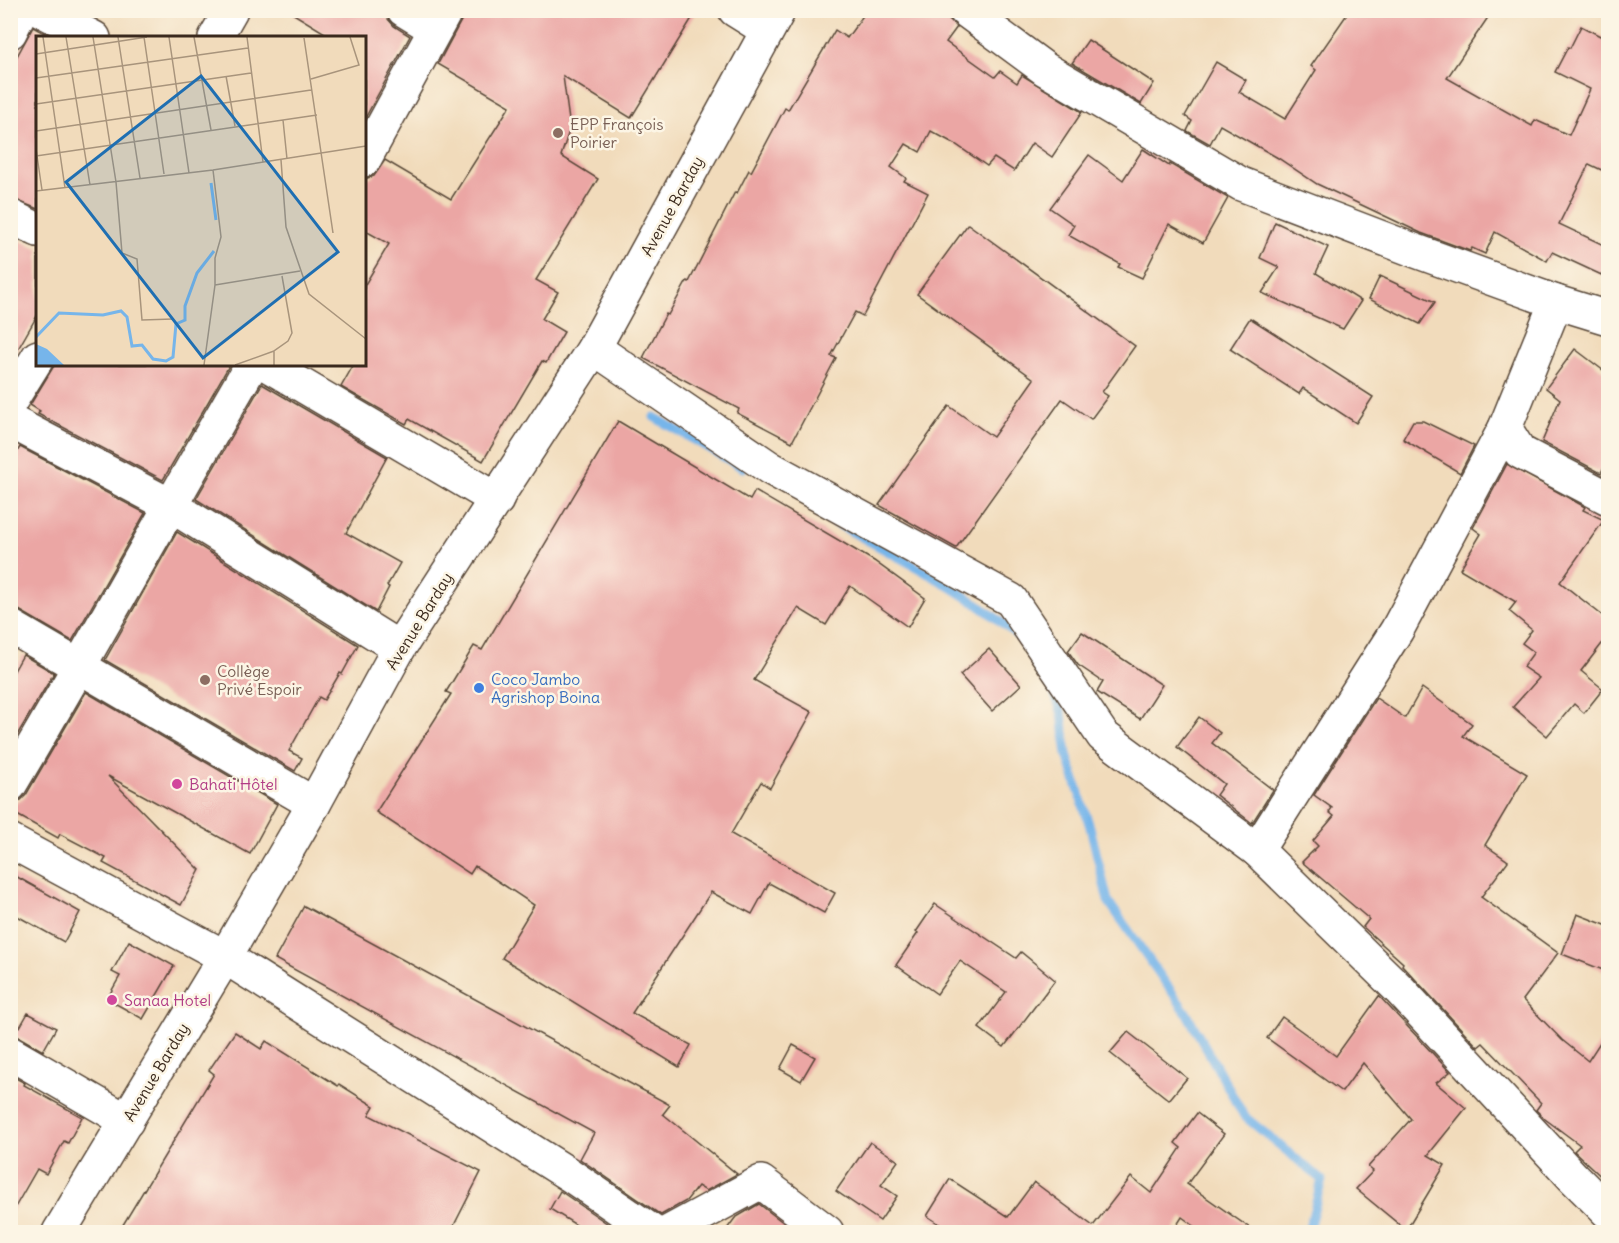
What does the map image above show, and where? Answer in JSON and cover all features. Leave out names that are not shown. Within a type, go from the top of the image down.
[{"type":"street","points":[[10,33],[21,10]]},
{"type":"street","points":[[41,10],[90,36]]},
{"type":"street","points":[[216,36],[231,10]]},
{"type":"street","points":[[366,156],[440,20],[404,10]]},
{"type":"street","points":[[735,10],[773,20]]},
{"type":"street","points":[[965,10],[1044,69],[1241,184],[1556,302],[1608,318]]},
{"type":"street","name":"Avenue Barday","points":[[59,1233],[314,804],[399,648],[594,348],[773,20]]},
{"type":"street","points":[[10,216],[36,229]]},
{"type":"street","points":[[1257,850],[1397,630],[1505,428],[1556,302]]},
{"type":"street","points":[[594,348],[770,468],[1011,600],[1103,735],[1257,850],[1399,989],[1608,1212]]},
{"type":"street","points":[[10,402],[36,360]]},
{"type":"street","points":[[10,784],[80,668],[170,505],[251,366]]},
{"type":"street","points":[[269,366],[497,500]]},
{"type":"street","points":[[10,420],[170,505],[399,648]]},
{"type":"street","points":[[1505,428],[1520,452],[1608,498]]},
{"type":"street","points":[[10,626],[314,804]]},
{"type":"street","points":[[10,841],[225,957],[570,1175],[653,1233]]},
{"type":"street","points":[[10,1053],[127,1121]]},
{"type":"street","points":[[669,1233],[761,1182],[827,1233]]},
{"type":"building","points":[[287,10],[385,10],[394,26],[410,36],[366,116],[366,36],[330,36]]},
{"type":"building","points":[[465,10],[697,10],[631,118],[563,76],[570,128],[561,156],[598,179],[536,280],[558,292],[542,319],[564,332],[546,363],[542,361],[483,461],[409,419],[406,424],[341,387],[353,366],[366,366],[366,283],[389,244],[366,231],[366,178],[374,176],[385,160],[451,199],[510,106],[438,64]]},
{"type":"building","points":[[867,10],[947,10],[948,18],[957,27],[946,42],[995,77],[1000,71],[1017,83],[1022,75],[1082,112],[1052,157],[1032,143],[1014,171],[994,158],[987,166],[931,131],[920,152],[906,144],[891,167],[906,178],[904,181],[928,193],[863,316],[855,312],[831,356],[836,358],[792,442],[737,413],[739,409],[643,358],[666,314],[668,315],[687,281],[689,282],[735,192],[737,193],[749,170],[751,172],[785,108],[788,110],[835,30],[847,38]]},
{"type":"building","points":[[1350,10],[1493,10],[1447,78],[1532,126],[1535,120],[1569,135],[1590,89],[1555,72],[1581,26],[1608,40],[1608,173],[1589,164],[1559,224],[1608,247],[1608,278],[1552,252],[1547,261],[1495,232],[1485,254],[1472,248],[1470,251],[1421,233],[1317,184],[1278,158],[1220,125],[1210,144],[1187,131],[1192,121],[1185,116],[1216,62],[1246,80],[1239,92],[1285,119],[1316,70],[1311,66]]},
{"type":"building","points":[[33,27],[49,36],[36,36],[36,208],[10,198],[10,69]]},
{"type":"building","points":[[1088,40],[1154,83],[1141,104],[1072,63]]},
{"type":"building","points":[[1143,149],[1228,198],[1203,243],[1169,224],[1142,278],[1118,267],[1120,264],[1068,235],[1074,225],[1050,208],[1089,155],[1123,180]]},
{"type":"building","points":[[1275,222],[1328,247],[1316,273],[1361,301],[1343,329],[1262,293],[1279,267],[1260,258]]},
{"type":"building","points":[[968,224],[1135,346],[1102,392],[1108,396],[1091,419],[1062,399],[956,548],[879,505],[949,406],[993,437],[1034,379],[917,294]]},
{"type":"building","points":[[10,237],[36,247],[36,318],[10,363]]},
{"type":"building","points":[[1380,276],[1435,302],[1420,324],[1369,299]]},
{"type":"building","points":[[1250,318],[1373,397],[1356,423],[1303,388],[1299,394],[1230,349]]},
{"type":"building","points":[[1575,349],[1608,374],[1608,458],[1601,473],[1542,442],[1560,399],[1546,388]]},
{"type":"building","points":[[54,366],[229,366],[163,480],[38,414],[40,411],[30,405]]},
{"type":"building","points":[[262,384],[387,457],[346,533],[400,563],[376,612],[196,499]]},
{"type":"building","points":[[618,421],[750,500],[755,491],[874,561],[925,598],[908,627],[850,586],[826,625],[798,608],[754,680],[812,712],[770,788],[761,782],[731,834],[835,893],[824,913],[769,883],[752,914],[711,892],[632,1013],[691,1045],[679,1067],[502,958],[534,905],[475,866],[470,874],[376,812],[451,694],[446,692],[474,646],[482,650]]},
{"type":"building","points":[[1413,421],[1423,421],[1474,446],[1460,473],[1403,439]]},
{"type":"building","points":[[20,447],[145,513],[72,641],[10,607],[10,463]]},
{"type":"building","points":[[1507,464],[1585,507],[1583,510],[1604,520],[1560,582],[1608,620],[1608,636],[1581,671],[1603,689],[1584,713],[1574,704],[1547,736],[1513,707],[1539,678],[1523,667],[1534,652],[1522,643],[1532,630],[1509,611],[1516,602],[1460,569],[1481,534],[1473,528]]},
{"type":"building","points":[[177,532],[358,645],[324,700],[319,697],[289,751],[302,758],[295,771],[105,660]]},
{"type":"building","points":[[1082,632],[1162,685],[1140,719],[1097,692],[1103,682],[1078,665],[1068,651]]},
{"type":"building","points":[[989,649],[1021,685],[992,711],[960,675]]},
{"type":"building","points":[[23,655],[54,673],[10,747],[10,678]]},
{"type":"building","points":[[1422,688],[1472,724],[1463,736],[1527,774],[1485,845],[1508,861],[1481,897],[1558,953],[1523,1000],[1562,1040],[1588,1061],[1608,1030],[1608,1183],[1574,1151],[1580,1145],[1536,1110],[1541,1103],[1483,1043],[1478,1047],[1402,965],[1403,963],[1363,927],[1369,919],[1302,862],[1318,846],[1313,841],[1334,816],[1329,812],[1332,808],[1314,795],[1376,698],[1405,718]]},
{"type":"building","points":[[86,692],[277,804],[250,854],[108,776],[200,870],[181,905],[103,863],[106,858],[60,834],[58,838],[10,811],[10,804],[20,801],[26,795]]},
{"type":"building","points":[[1199,717],[1220,733],[1212,743],[1273,790],[1252,823],[1216,795],[1224,784],[1177,747]]},
{"type":"building","points":[[10,873],[80,912],[64,942],[10,912]]},
{"type":"building","points":[[935,904],[1016,958],[1021,952],[1055,980],[1004,1047],[979,1028],[1006,992],[960,961],[937,994],[896,965]]},
{"type":"building","points":[[304,906],[670,1105],[663,1114],[737,1174],[706,1191],[698,1186],[686,1201],[661,1215],[580,1159],[594,1133],[275,959]]},
{"type":"building","points":[[1577,914],[1608,926],[1608,972],[1562,954]]},
{"type":"building","points":[[129,941],[174,966],[143,1019],[107,999],[120,976],[112,972]]},
{"type":"building","points":[[1379,996],[1450,1072],[1436,1083],[1466,1108],[1428,1155],[1445,1165],[1406,1230],[1356,1189],[1373,1171],[1368,1167],[1411,1119],[1363,1063],[1342,1092],[1267,1038],[1282,1017],[1336,1056]]},
{"type":"building","points":[[28,1013],[56,1028],[43,1051],[10,1034],[10,1021],[20,1027]]},
{"type":"building","points":[[235,1032],[261,1049],[266,1041],[374,1106],[369,1115],[481,1172],[450,1233],[118,1233],[214,1074],[209,1070]]},
{"type":"building","points":[[1128,1032],[1187,1078],[1169,1100],[1110,1053]]},
{"type":"building","points":[[793,1045],[815,1057],[801,1081],[780,1069]]},
{"type":"building","points":[[10,1075],[82,1117],[68,1143],[64,1141],[46,1174],[37,1169],[10,1216]]},
{"type":"building","points":[[1197,1113],[1224,1134],[1187,1184],[1257,1233],[1204,1233],[1182,1217],[1172,1233],[953,1233],[927,1216],[950,1179],[1008,1217],[1034,1182],[1093,1226],[1131,1177],[1151,1193],[1181,1148],[1175,1143]]},
{"type":"building","points":[[870,1142],[898,1161],[881,1185],[897,1196],[880,1221],[836,1191]]},
{"type":"building","points":[[560,1191],[621,1233],[589,1233],[550,1209]]},
{"type":"building","points":[[759,1204],[797,1233],[724,1233],[735,1218]]},
{"type":"waterway","points":[[654,417],[743,468]]},
{"type":"waterway","points":[[822,515],[949,586],[1019,637]]},
{"type":"waterway","points":[[1051,685],[1062,714],[1067,755],[1090,827],[1108,901],[1186,1012],[1244,1116],[1322,1180],[1308,1232]]},
{"type":"place","name":"EPP François Poirier","points":[[558,133]]},
{"type":"place","name":"Collège Privé Espoir","points":[[205,680]]},
{"type":"place","name":"Coco Jambo Agrishop Boina","points":[[479,688]]},
{"type":"place","name":"Bahati Hôtel","points":[[177,784]]},
{"type":"place","name":"Sanaa Hotel","points":[[112,1000]]}]
